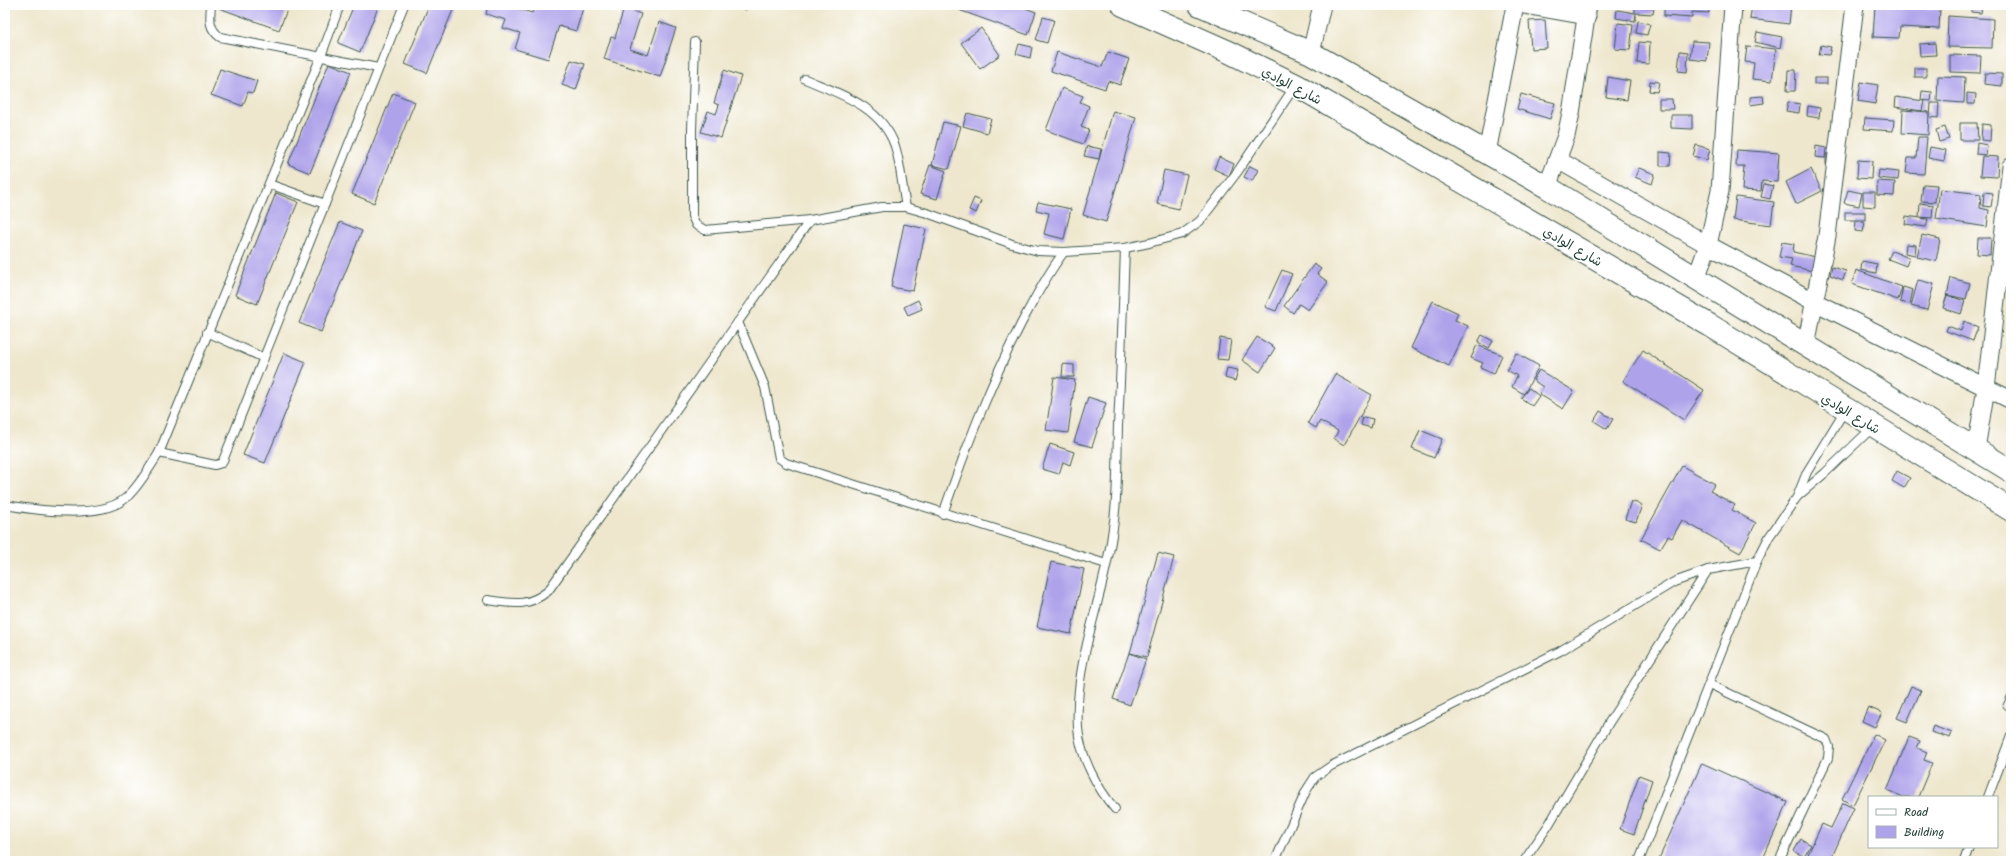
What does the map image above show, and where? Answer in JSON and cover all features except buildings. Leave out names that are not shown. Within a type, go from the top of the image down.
[{"type":"main road","name":"شارع الوادي","points":[[1123,5],[1229,52],[1296,85],[1711,326],[2011,510]]},
{"type":"main road","points":[[1200,5],[1311,53],[1547,187],[2011,471]]},
{"type":"main road","points":[[1711,326],[1726,297]]},
{"type":"main road","points":[[1761,358],[1780,330]]},
{"type":"street","points":[[1311,53],[1322,5]]},
{"type":"street","points":[[1487,153],[1515,5]]},
{"type":"street","points":[[1524,5],[1588,10],[1575,97],[1566,136],[1547,187]]},
{"type":"street","points":[[1696,279],[1708,244],[1720,192],[1734,5]]},
{"type":"street","points":[[1806,346],[1827,236],[1855,5]]},
{"type":"street","points":[[1558,160],[1815,302],[2011,400]]},
{"type":"street","points":[[1976,449],[1986,388],[2011,166]]},
{"type":"lane","points":[[211,5],[209,23],[213,32],[220,37],[378,68]]},
{"type":"lane","points":[[5,505],[34,510],[72,512],[110,506],[129,496],[159,453],[207,332],[321,56],[340,5]]},
{"type":"lane","points":[[159,453],[215,465],[222,463],[404,5]]},
{"type":"lane","points":[[695,42],[692,130],[692,216],[696,225],[705,230],[810,220],[882,207],[906,207],[927,213],[1012,244],[1038,251],[1064,252],[1125,248],[1149,243],[1182,234],[1200,221],[1238,171],[1296,85]]},
{"type":"lane","points":[[805,79],[858,102],[876,115],[887,129],[895,147],[906,207]]},
{"type":"lane","points":[[269,184],[325,204]]},
{"type":"lane","points":[[488,600],[516,603],[529,602],[538,600],[548,592],[810,220]]},
{"type":"lane","points":[[1115,809],[1104,796],[1092,773],[1081,747],[1078,728],[1079,681],[1082,658],[1106,564],[1115,507],[1125,248]]},
{"type":"lane","points":[[943,514],[977,420],[1000,367],[1047,274],[1064,252]]},
{"type":"lane","points":[[738,322],[765,387],[779,458],[786,463],[943,514],[1106,564]]},
{"type":"lane","points":[[207,332],[264,358]]},
{"type":"lane","points":[[1640,861],[1757,561],[1769,537],[1797,497],[1808,472],[1845,409]]},
{"type":"lane","points":[[1797,497],[1825,473],[1873,426]]},
{"type":"lane","points":[[1275,861],[1306,791],[1315,777],[1330,766],[1560,651],[1674,582],[1708,570],[1757,561]]},
{"type":"lane","points":[[1524,861],[1548,826],[1610,721],[1708,570]]},
{"type":"lane","points":[[1709,684],[1826,739],[1829,747],[1828,758],[1779,861]]},
{"type":"lane","points":[[1988,796],[2011,736]]},
{"type":"lane","points":[[1964,861],[1969,848]]}]
